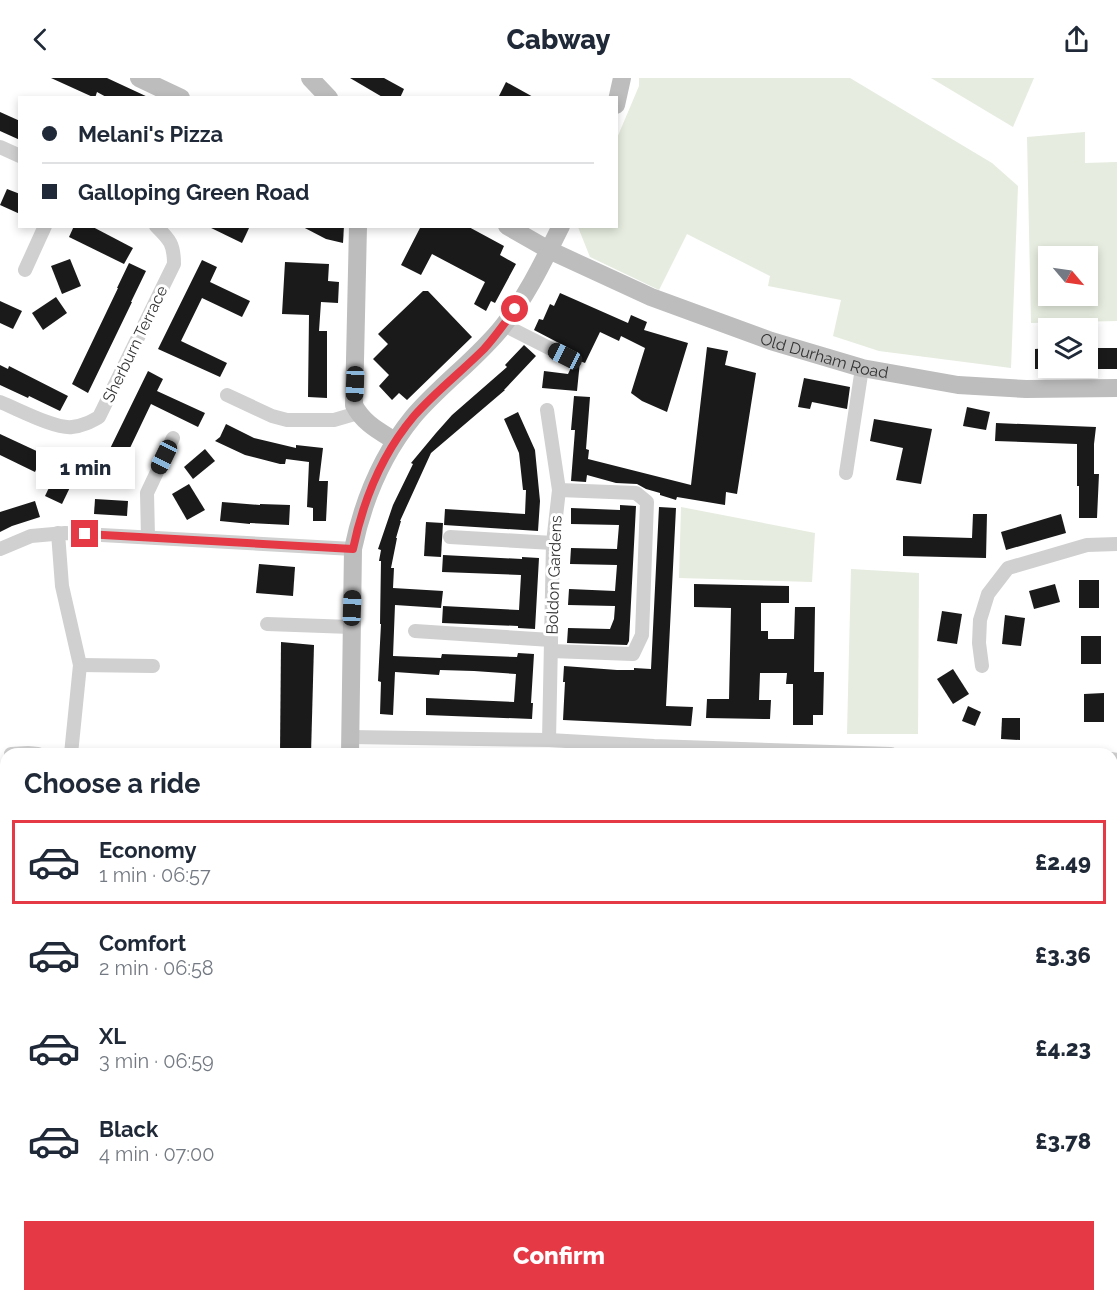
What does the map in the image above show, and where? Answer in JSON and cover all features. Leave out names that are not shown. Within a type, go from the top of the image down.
[{"type":"main road","points":[[139,78],[177,96]]},
{"type":"main road","points":[[618,96],[622,78]]},
{"type":"main road","points":[[358,228],[354,405],[362,418],[395,441]]},
{"type":"main road","name":"Old Durham Road","points":[[510,228],[549,250],[651,297],[771,341],[862,368],[958,385],[1026,389],[1117,387]]},
{"type":"main road","points":[[350,746],[353,549],[366,500],[395,441],[414,416],[484,348],[504,325],[529,287],[560,228]]},
{"type":"street","points":[[0,147],[18,155]]},
{"type":"street","points":[[25,270],[44,228]]},
{"type":"street","name":"Sherburn Terrace","points":[[0,402],[56,425],[70,428],[86,425],[99,417],[174,264],[171,240],[158,228]]},
{"type":"street","points":[[504,325],[565,356]]},
{"type":"street","points":[[846,472],[862,368]]},
{"type":"street","points":[[227,395],[272,416],[287,420],[334,420],[358,412]]},
{"type":"street","name":"Boldon Gardens","points":[[547,410],[559,490],[553,543],[549,740]]},
{"type":"street","points":[[148,537],[147,493],[173,438]]},
{"type":"street","points":[[415,631],[633,654],[642,635],[647,502],[636,493],[559,490]]},
{"type":"street","points":[[58,533],[62,586],[80,665],[72,748]]},
{"type":"street","points":[[0,549],[31,536],[58,533],[353,549]]},
{"type":"street","points":[[450,537],[553,543]]},
{"type":"street","points":[[982,666],[979,643],[980,621],[988,594],[1008,568],[1087,546],[1117,544]]},
{"type":"street","points":[[267,624],[351,627]]},
{"type":"street","points":[[80,665],[153,666]]},
{"type":"street","points":[[350,746],[549,740],[633,748]]},
{"type":"shaded area","points":[[639,78],[850,78],[992,163],[1018,186],[1011,368],[879,351],[833,336],[841,300],[768,286],[770,276],[687,234],[659,290],[590,257],[578,228],[618,228],[618,136],[639,86]]},
{"type":"shaded area","points":[[931,78],[1034,78],[1013,127]]},
{"type":"shaded area","points":[[1085,132],[1085,163],[1117,162],[1117,321],[1098,321],[1098,318],[1038,318],[1038,323],[1031,323],[1027,137]]},
{"type":"shaded area","points":[[681,507],[815,533],[812,582],[679,578]]},
{"type":"shaded area","points":[[851,569],[919,573],[918,734],[847,734]]},
{"type":"building","points":[[51,78],[107,78],[146,96],[104,96],[97,92],[96,96],[91,96]]},
{"type":"building","points":[[350,78],[384,78],[404,89],[401,96],[381,96]]},
{"type":"building","points":[[506,82],[531,96],[499,96]]},
{"type":"building","points":[[0,112],[18,120],[18,139],[0,131]]},
{"type":"building","points":[[7,189],[18,193],[18,213],[0,205]]},
{"type":"building","points":[[73,228],[95,228],[133,248],[124,264],[69,237]]},
{"type":"building","points":[[211,228],[249,228],[242,243]]},
{"type":"building","points":[[305,228],[344,228],[343,243],[326,239]]},
{"type":"building","points":[[420,228],[471,228],[504,246],[500,255],[516,264],[495,303],[491,301],[486,311],[474,304],[485,282],[432,254],[421,275],[401,265]]},
{"type":"building","points":[[70,259],[81,286],[62,294],[51,266]]},
{"type":"building","points":[[202,260],[217,267],[210,282],[250,301],[242,317],[202,298],[181,341],[227,363],[220,377],[158,349]]},
{"type":"building","points":[[285,262],[329,264],[328,281],[339,282],[338,303],[321,302],[319,331],[327,331],[327,398],[308,397],[309,315],[282,314]]},
{"type":"building","points":[[129,263],[146,271],[88,393],[72,384]]},
{"type":"building","points":[[423,291],[428,291],[472,337],[407,400],[399,393],[392,400],[379,386],[389,375],[373,359],[388,344],[378,334]]},
{"type":"building","points":[[560,293],[628,323],[631,315],[647,322],[644,330],[688,343],[667,412],[642,401],[631,393],[645,348],[621,336],[619,341],[600,332],[585,363],[580,361],[577,391],[542,388],[544,371],[568,374],[578,353],[534,330],[539,319],[543,320],[550,304],[554,306]]},
{"type":"building","points":[[56,297],[67,313],[43,330],[32,313]]},
{"type":"building","points":[[0,301],[22,311],[13,329],[0,323]]},
{"type":"building","points":[[524,345],[536,356],[505,390],[431,453],[400,521],[391,568],[394,568],[393,588],[443,591],[441,608],[395,605],[393,656],[441,658],[442,654],[517,657],[518,653],[534,654],[532,719],[426,715],[426,698],[514,702],[516,674],[474,671],[440,670],[439,675],[395,672],[393,715],[380,714],[381,682],[378,681],[381,550],[378,549],[393,505],[413,464],[411,463],[452,415],[507,367],[505,365]]},
{"type":"building","points":[[707,347],[728,351],[725,365],[756,373],[737,494],[726,492],[725,505],[677,497],[676,500],[637,484],[616,483],[587,475],[586,482],[571,481],[575,430],[571,430],[574,396],[590,397],[586,449],[589,450],[588,459],[691,485]]},
{"type":"building","points":[[1098,348],[1117,348],[1117,369],[1098,369]]},
{"type":"building","points":[[1035,349],[1038,349],[1038,369],[1035,369]]},
{"type":"building","points":[[0,365],[8,369],[9,366],[68,396],[60,411],[0,385]]},
{"type":"building","points":[[148,371],[163,379],[157,391],[205,413],[198,427],[151,404],[119,471],[103,463]]},
{"type":"building","points":[[804,378],[850,387],[847,409],[812,402],[810,409],[798,407]]},
{"type":"building","points":[[967,407],[990,412],[986,430],[963,426]]},
{"type":"building","points":[[518,412],[535,450],[540,501],[538,531],[444,525],[445,509],[525,514],[526,490],[523,490],[519,453],[504,419]]},
{"type":"building","points":[[874,419],[932,429],[921,484],[896,480],[903,448],[870,441]]},
{"type":"building","points":[[996,423],[1096,427],[1094,474],[1099,474],[1097,518],[1079,518],[1077,444],[995,441]]},
{"type":"building","points":[[226,424],[254,438],[296,448],[296,445],[323,448],[319,481],[328,481],[326,521],[313,521],[313,508],[307,507],[309,462],[286,459],[285,464],[280,464],[245,455],[215,441],[220,437]]},
{"type":"building","points":[[0,434],[43,454],[35,472],[0,455]]},
{"type":"building","points":[[205,449],[215,461],[193,479],[184,467]]},
{"type":"building","points":[[57,471],[74,479],[62,504],[45,496]]},
{"type":"building","points":[[189,484],[205,510],[187,520],[172,494]]},
{"type":"building","points":[[95,499],[128,501],[127,516],[94,514]]},
{"type":"building","points":[[35,501],[40,517],[0,532],[0,512]]},
{"type":"building","points":[[222,502],[290,505],[289,525],[220,521]]},
{"type":"building","points":[[620,505],[636,506],[629,641],[627,645],[567,643],[568,628],[610,629],[615,606],[568,605],[569,589],[615,591],[617,565],[570,564],[571,548],[617,549],[619,525],[571,524],[571,508],[620,510]]},
{"type":"building","points":[[659,507],[676,508],[666,706],[693,707],[691,726],[563,720],[564,666],[617,670],[651,669]]},
{"type":"building","points":[[973,514],[987,514],[986,558],[903,556],[903,536],[972,538]]},
{"type":"building","points":[[1061,514],[1066,533],[1006,550],[1001,532]]},
{"type":"building","points":[[426,522],[443,523],[441,557],[424,556]]},
{"type":"building","points":[[443,555],[539,558],[535,629],[518,628],[518,626],[442,623],[443,606],[519,610],[521,575],[442,572]]},
{"type":"building","points":[[259,564],[295,567],[293,596],[256,593]]},
{"type":"building","points":[[1079,580],[1099,580],[1099,608],[1079,608]]},
{"type":"building","points":[[694,584],[789,586],[789,603],[761,603],[761,631],[768,631],[768,639],[794,639],[795,607],[815,607],[814,672],[824,672],[823,715],[813,715],[813,725],[793,725],[793,684],[786,684],[787,673],[760,673],[759,700],[771,700],[770,719],[706,718],[707,699],[729,699],[731,608],[694,607]]},
{"type":"building","points":[[1055,584],[1060,602],[1034,609],[1029,591]]},
{"type":"building","points":[[942,611],[962,614],[957,644],[937,641]]},
{"type":"building","points":[[1005,615],[1025,618],[1021,646],[1002,644]]},
{"type":"building","points":[[1081,636],[1101,636],[1101,664],[1081,664]]},
{"type":"building","points":[[281,642],[314,645],[311,748],[280,748]]},
{"type":"building","points":[[953,669],[969,694],[953,704],[937,679]]},
{"type":"building","points":[[1104,693],[1104,722],[1084,722],[1084,694]]},
{"type":"building","points":[[968,706],[981,712],[975,726],[962,721]]},
{"type":"building","points":[[1002,718],[1020,718],[1020,740],[1001,739]]},
{"type":"route","points":[[85,534],[353,549],[366,500],[395,441],[414,416],[484,348],[515,309]]}]
